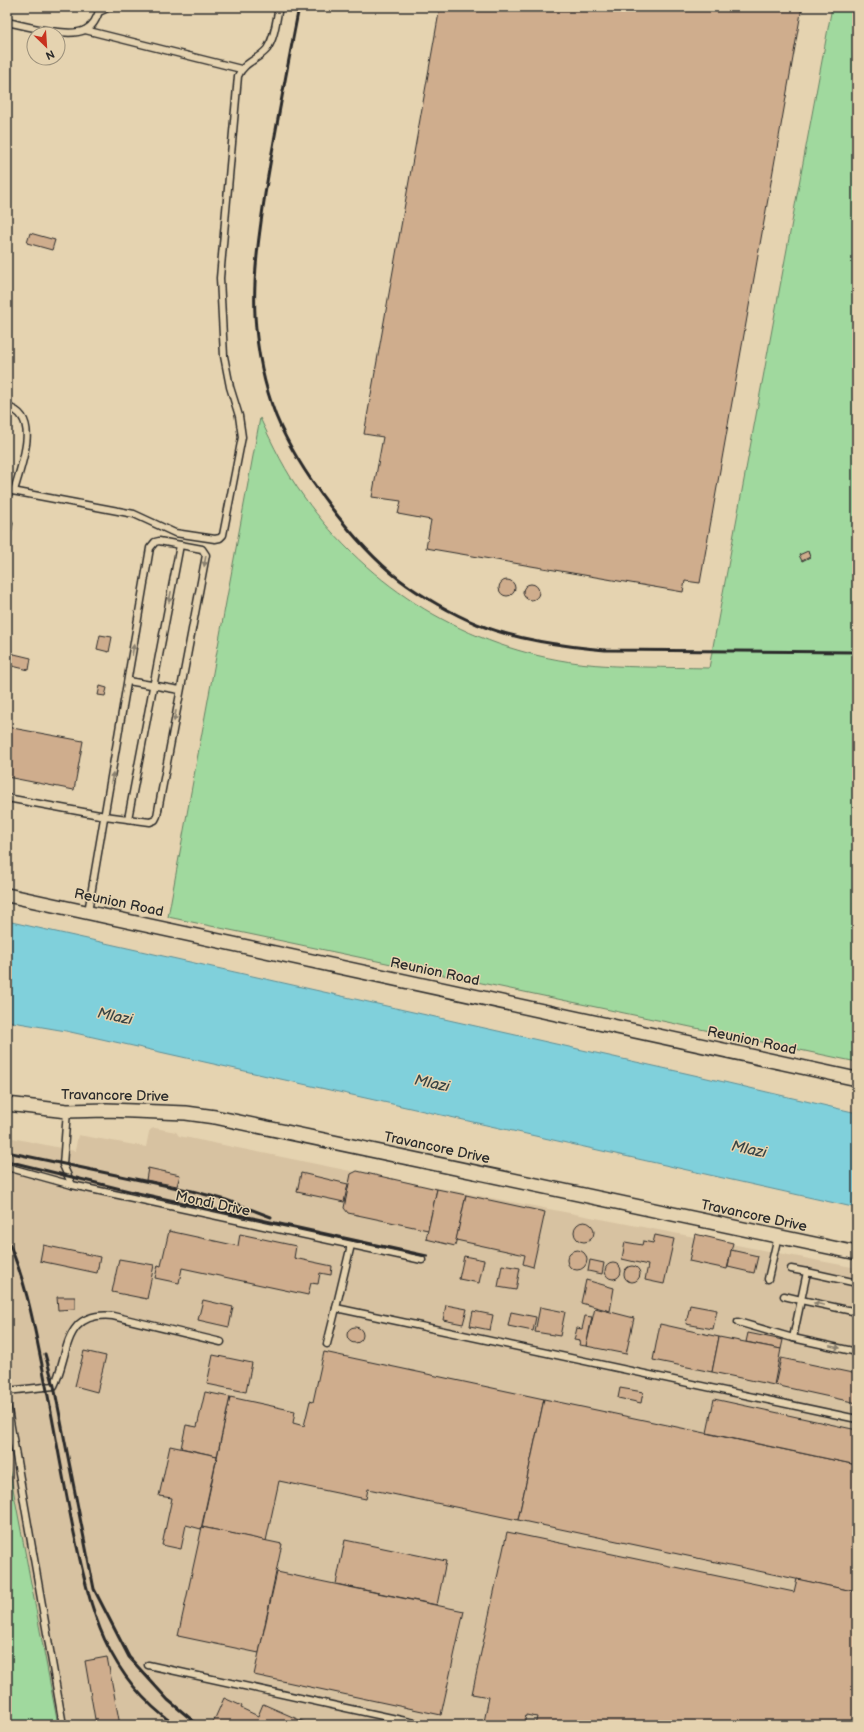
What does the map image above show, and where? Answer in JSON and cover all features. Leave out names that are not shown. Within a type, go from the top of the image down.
[{"type":"street","name":"Reunion Road","points":[[7,894],[857,1079]]},
{"type":"street","name":"Travancore Drive","points":[[7,1104],[67,1111],[107,1110],[186,1113],[215,1117],[857,1253]]},
{"type":"lane","points":[[7,22],[74,33],[85,30],[93,24],[99,9],[110,7]]},
{"type":"lane","points":[[7,490],[141,516],[175,533],[215,539],[224,535],[242,437],[239,416],[230,387],[224,356],[220,278],[238,76],[241,69],[266,50],[272,39],[279,7]]},
{"type":"lane","points":[[85,30],[241,69]]},
{"type":"lane","points":[[7,408],[19,412],[25,419],[28,428],[14,491]]},
{"type":"lane","points":[[7,535],[9,523]]},
{"type":"lane","points":[[7,798],[105,816],[152,822],[157,816],[206,555],[202,549],[160,541],[155,542],[150,548],[105,816],[88,912]]},
{"type":"lane","points":[[128,819],[180,544]]},
{"type":"lane","points":[[128,680],[180,690]]},
{"type":"lane","points":[[67,1111],[63,1165],[72,1185]]},
{"type":"lane","name":"Mondi Drive","points":[[7,1167],[72,1185],[422,1260]]},
{"type":"lane","points":[[768,1279],[778,1236]]},
{"type":"lane","points":[[326,1344],[351,1245]]},
{"type":"lane","points":[[791,1269],[857,1283]]},
{"type":"lane","points":[[793,1338],[807,1272]]},
{"type":"lane","points":[[784,1296],[857,1312]]},
{"type":"lane","points":[[336,1308],[857,1419]]},
{"type":"lane","points":[[7,1391],[54,1386],[74,1328],[86,1318],[100,1315],[113,1316],[221,1342]]},
{"type":"lane","points":[[738,1322],[793,1338],[857,1352]]},
{"type":"lane","points":[[7,1404],[63,1725]]},
{"type":"lane","points":[[148,1665],[407,1723],[424,1725]]},
{"type":"shaded area","points":[[155,1128],[176,1132],[179,1136],[355,1172],[857,1268],[857,1725],[7,1725],[7,1137],[75,1151],[78,1135],[146,1147],[149,1132],[151,1129]]},
{"type":"green space","points":[[832,7],[857,7],[857,1062],[168,917],[260,418],[291,478],[330,530],[359,559],[390,586],[424,609],[460,628],[498,644],[538,656],[595,665],[709,668]]},
{"type":"green space","points":[[7,1457],[58,1725],[7,1725]]},
{"type":"water","name":"Mlazi","points":[[7,921],[857,1113],[857,1208],[66,1031],[7,1021]]},
{"type":"building","points":[[440,7],[802,7],[700,583],[685,581],[683,592],[426,548],[431,520],[398,514],[401,501],[372,497],[383,437],[364,434]]},
{"type":"building","points":[[30,233],[55,240],[52,250],[27,243]]},
{"type":"building","points":[[808,551],[810,557],[802,561],[799,555]]},
{"type":"building","points":[[504,580],[510,580],[515,585],[513,594],[510,596],[504,596],[499,591],[499,585]]},
{"type":"building","points":[[531,584],[537,586],[539,592],[537,598],[531,600],[525,598],[523,592],[525,586]]},
{"type":"building","points":[[100,635],[112,637],[109,652],[97,649]]},
{"type":"building","points":[[10,653],[31,658],[29,670],[8,665]]},
{"type":"building","points":[[100,686],[107,688],[105,696],[98,695]]},
{"type":"building","points":[[7,727],[83,741],[74,790],[7,777]]},
{"type":"building","points":[[148,1168],[180,1175],[177,1186],[146,1180]]},
{"type":"building","points":[[357,1171],[437,1189],[428,1230],[348,1213],[344,1208],[351,1174]]},
{"type":"building","points":[[301,1173],[348,1184],[344,1202],[297,1192]]},
{"type":"building","points":[[437,1189],[466,1195],[455,1246],[426,1239]]},
{"type":"building","points":[[466,1195],[545,1212],[533,1267],[523,1264],[525,1255],[456,1240]]},
{"type":"building","points":[[584,1222],[591,1225],[594,1232],[591,1239],[584,1242],[577,1239],[574,1232],[577,1225]]},
{"type":"building","points":[[169,1231],[238,1246],[240,1234],[296,1246],[294,1258],[332,1266],[331,1275],[320,1273],[318,1284],[311,1283],[308,1295],[182,1268],[179,1283],[155,1278],[158,1265],[161,1266]]},
{"type":"building","points":[[695,1234],[733,1243],[727,1269],[689,1261]]},
{"type":"building","points":[[655,1235],[674,1239],[664,1284],[645,1280],[648,1265],[622,1259],[625,1242],[642,1245],[643,1241],[653,1243]]},
{"type":"building","points":[[43,1245],[100,1257],[97,1273],[40,1261]]},
{"type":"building","points":[[577,1250],[584,1253],[587,1260],[584,1267],[577,1270],[570,1267],[567,1260],[570,1253]]},
{"type":"building","points":[[731,1250],[758,1256],[754,1273],[728,1267]]},
{"type":"building","points":[[464,1256],[484,1260],[479,1283],[459,1279]]},
{"type":"building","points":[[119,1259],[154,1265],[147,1299],[112,1292]]},
{"type":"building","points":[[590,1260],[604,1263],[602,1274],[588,1271]]},
{"type":"building","points":[[613,1263],[620,1268],[621,1271],[616,1278],[613,1279],[606,1274],[605,1271],[610,1264]]},
{"type":"building","points":[[502,1265],[520,1268],[516,1290],[498,1287]]},
{"type":"building","points":[[629,1266],[635,1266],[640,1271],[638,1280],[635,1282],[629,1282],[624,1277],[624,1271]]},
{"type":"building","points":[[586,1280],[614,1288],[610,1311],[581,1303]]},
{"type":"building","points":[[57,1297],[75,1297],[75,1309],[58,1310]]},
{"type":"building","points":[[203,1300],[233,1307],[229,1327],[198,1320]]},
{"type":"building","points":[[446,1305],[467,1309],[463,1324],[443,1320]]},
{"type":"building","points":[[690,1305],[717,1310],[713,1329],[686,1324]]},
{"type":"building","points":[[540,1307],[565,1312],[560,1336],[535,1332]]},
{"type":"building","points":[[595,1308],[634,1318],[626,1354],[586,1346]]},
{"type":"building","points":[[473,1311],[493,1315],[490,1330],[470,1326]]},
{"type":"building","points":[[511,1312],[536,1317],[533,1331],[508,1326]]},
{"type":"building","points":[[585,1316],[592,1317],[586,1346],[579,1345],[580,1341],[574,1340],[577,1328],[582,1329]]},
{"type":"building","points":[[660,1324],[719,1337],[712,1372],[653,1360]]},
{"type":"building","points":[[355,1327],[361,1329],[363,1335],[361,1341],[355,1343],[349,1341],[347,1335],[349,1329]]},
{"type":"building","points":[[748,1333],[783,1340],[781,1349],[746,1342]]},
{"type":"building","points":[[719,1337],[781,1349],[774,1385],[712,1372]]},
{"type":"building","points":[[84,1351],[106,1356],[97,1392],[75,1386]]},
{"type":"building","points":[[324,1352],[544,1399],[518,1520],[368,1489],[366,1499],[279,1481],[266,1541],[202,1527],[230,1397],[295,1411],[293,1423],[304,1426],[310,1401],[313,1402]]},
{"type":"building","points":[[213,1355],[252,1363],[246,1392],[207,1384]]},
{"type":"building","points":[[781,1358],[857,1374],[857,1403],[775,1385]]},
{"type":"building","points":[[620,1388],[643,1392],[641,1403],[618,1398]]},
{"type":"building","points":[[205,1392],[230,1397],[217,1456],[181,1448],[186,1425],[197,1427]]},
{"type":"building","points":[[544,1399],[857,1465],[857,1592],[518,1520]]},
{"type":"building","points":[[714,1399],[857,1430],[857,1465],[707,1433]]},
{"type":"building","points":[[170,1446],[217,1456],[201,1529],[186,1525],[181,1549],[162,1545],[172,1498],[159,1496]]},
{"type":"building","points":[[202,1527],[282,1544],[259,1653],[178,1636]]},
{"type":"building","points":[[507,1532],[794,1592],[797,1579],[857,1592],[857,1725],[535,1725],[537,1717],[526,1715],[524,1725],[499,1725],[484,1722],[489,1697],[472,1694]]},
{"type":"building","points":[[345,1540],[446,1561],[437,1605],[336,1584]]},
{"type":"building","points":[[277,1572],[464,1611],[441,1715],[254,1675]]},
{"type":"building","points":[[107,1657],[120,1725],[96,1725],[85,1661]]},
{"type":"building","points":[[224,1698],[242,1706],[241,1708],[258,1716],[263,1704],[311,1725],[212,1725]]},
{"type":"railway","points":[[299,7],[265,194],[257,255],[255,285],[256,328],[259,354],[276,416],[298,459],[329,505],[346,527],[382,565],[400,580],[427,598],[477,624],[492,630],[524,638],[605,650],[857,652]]},
{"type":"railway","points":[[7,1152],[192,1191],[226,1200],[271,1217]]},
{"type":"railway","points":[[7,1161],[133,1192],[427,1256]]},
{"type":"railway","points":[[7,1239],[23,1281],[31,1310],[80,1562],[95,1615],[105,1640],[117,1663],[132,1685],[151,1706],[175,1725]]},
{"type":"railway","points":[[45,1354],[54,1386],[94,1589],[129,1657],[168,1700],[198,1725]]}]
